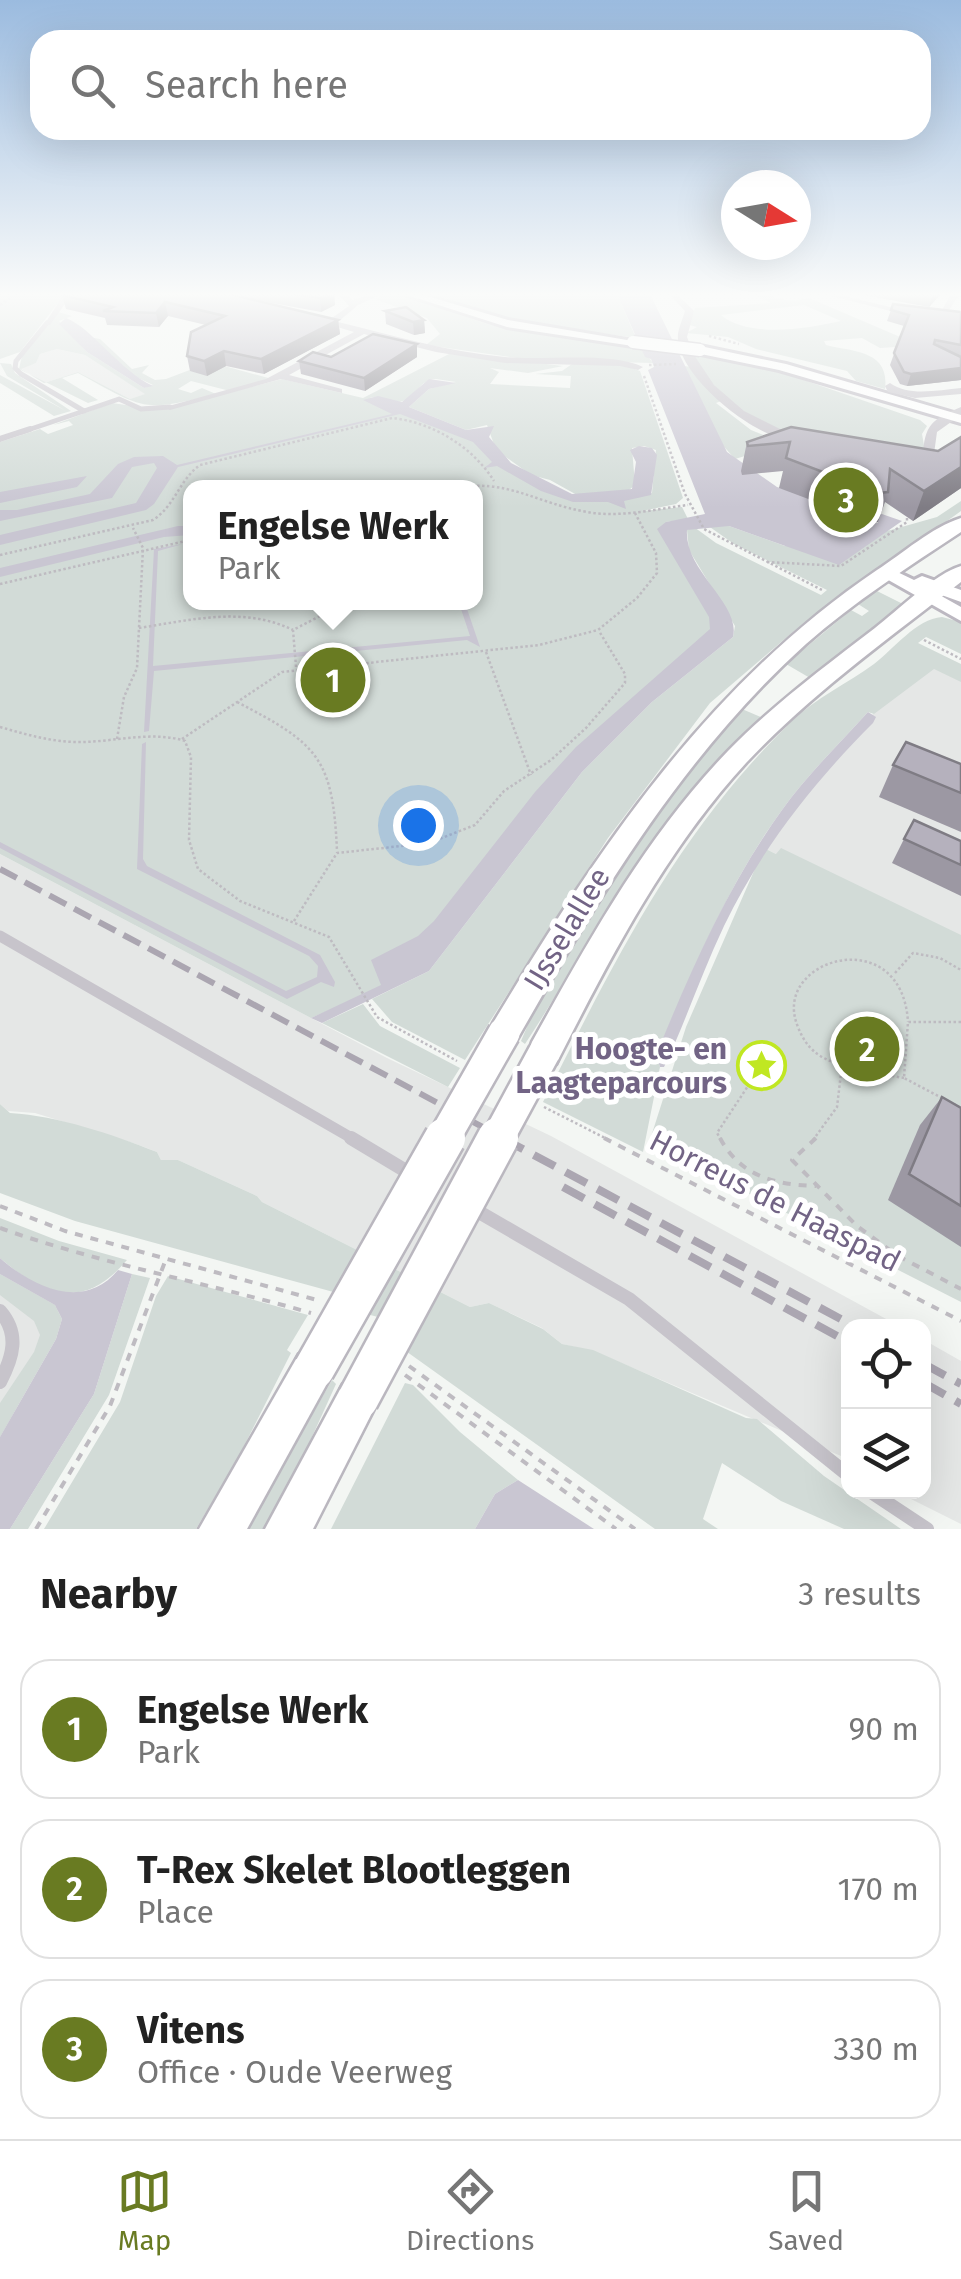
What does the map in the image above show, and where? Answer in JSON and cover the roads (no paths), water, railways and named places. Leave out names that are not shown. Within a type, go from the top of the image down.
[{"type":"main road","points":[[773,365],[953,417],[961,430]]},
{"type":"main road","name":"IJsselallee","points":[[222,1529],[594,882],[686,753],[800,638],[961,524]]},
{"type":"main road","points":[[889,573],[948,588],[961,616]]},
{"type":"main road","name":"IJsselallee","points":[[288,1529],[624,908],[718,782],[773,722],[948,588]]},
{"type":"street","points":[[170,407],[282,376],[301,365]]},
{"type":"street","points":[[631,365],[638,367]]},
{"type":"street","points":[[695,365],[754,423],[804,443]]},
{"type":"street","points":[[282,376],[338,392]]},
{"type":"street","points":[[890,386],[892,390],[915,395],[961,392]]},
{"type":"street","points":[[906,466],[929,458],[927,438],[953,417]]},
{"type":"lane","points":[[16,365],[84,411]]},
{"type":"lane","points":[[0,439],[118,399],[141,408],[170,407]]},
{"type":"lane","points":[[0,936],[629,1299],[841,1468]]},
{"type":"lane","points":[[0,1311],[10,1321],[14,1335],[0,1382]]},
{"type":"lane","points":[[882,1499],[927,1529]]},
{"type":"railway","points":[[0,869],[507,1140]]},
{"type":"railway","points":[[502,1138],[841,1319]]},
{"type":"railway","points":[[563,1187],[841,1338]]},
{"type":"railway","points":[[931,1368],[961,1384]]},
{"type":"railway","points":[[931,1387],[961,1404]]},
{"type":"place","name":"Vitens","points":[[846,500]]},
{"type":"place","name":"Engelse Werk","points":[[333,680]]},
{"type":"place","name":"T-Rex Skelet Blootleggen","points":[[867,1049]]},
{"type":"place","name":"Hoogte- en Laagteparcours","points":[[762,1066]]}]
